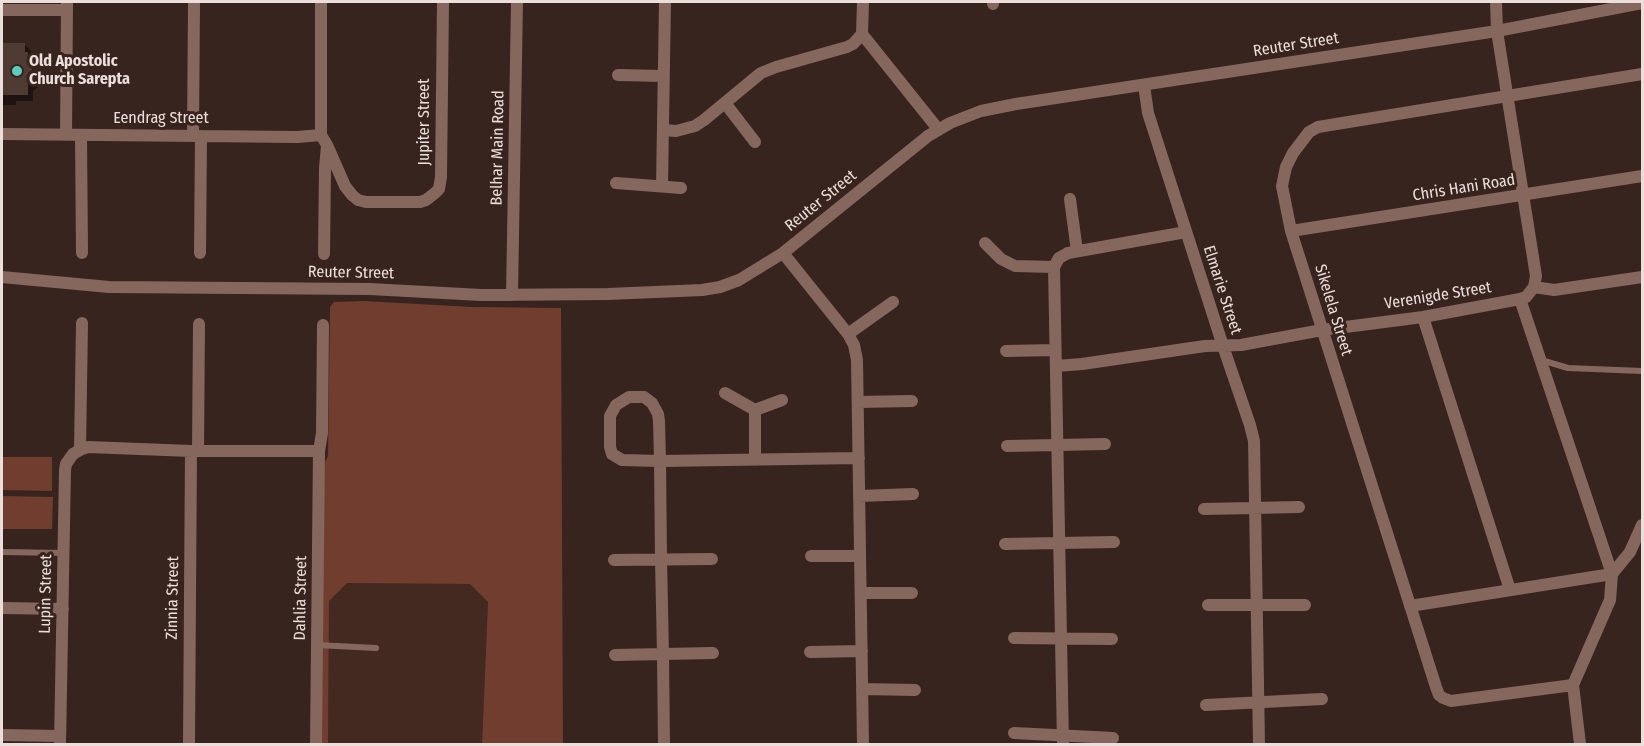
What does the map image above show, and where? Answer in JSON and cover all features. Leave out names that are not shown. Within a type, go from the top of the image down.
[{"type":"street","points":[[194,2],[200,253]]},
{"type":"street","points":[[321,2],[325,168],[324,254]]},
{"type":"street","name":"Jupiter Street","points":[[324,140],[345,186],[358,200],[420,202],[431,197],[439,189],[443,2]]},
{"type":"street","name":"Belhar Main Road","points":[[512,295],[517,2]]},
{"type":"street","points":[[662,186],[665,2]]},
{"type":"street","points":[[663,130],[686,129],[704,120],[761,73],[853,44],[862,34],[863,2]]},
{"type":"street","points":[[1496,2],[1497,31],[1536,276],[1534,287],[1526,297],[1520,299],[1612,574],[1610,600],[1573,685],[1580,744]]},
{"type":"street","name":"Reuter Street","points":[[2,277],[109,287],[370,289],[481,295],[608,294],[702,290],[720,287],[740,280],[783,253],[918,144],[938,129],[965,116],[998,107],[1497,31],[1642,3]]},
{"type":"street","points":[[2,10],[67,6],[66,135]]},
{"type":"street","points":[[862,34],[938,129]]},
{"type":"street","name":"Sikelela Street","points":[[1573,685],[1456,700],[1447,700],[1437,691],[1291,231],[1283,194],[1283,177],[1301,140],[1314,128],[1642,74]]},
{"type":"street","points":[[618,75],[664,76]]},
{"type":"street","name":"Elmarie Street","points":[[1144,85],[1148,113],[1252,434],[1259,744]]},
{"type":"street","points":[[725,103],[755,142]]},
{"type":"street","name":"Eendrag Street","points":[[2,134],[324,140]]},
{"type":"street","points":[[81,135],[82,253]]},
{"type":"street","name":"Chris Hani Road","points":[[1291,231],[1642,176]]},
{"type":"street","points":[[616,183],[681,188]]},
{"type":"street","points":[[1070,199],[1077,251]]},
{"type":"street","points":[[1063,740],[1054,267],[1063,255],[1077,251],[1186,232]]},
{"type":"street","points":[[985,243],[1000,259],[1016,266],[1054,267]]},
{"type":"street","points":[[783,253],[848,334],[854,345],[857,360],[863,744]]},
{"type":"street","points":[[1534,287],[1554,290],[1642,277]]},
{"type":"street","name":"Verenigde Street","points":[[1056,366],[1204,346],[1241,345],[1520,299]]},
{"type":"street","points":[[848,334],[893,302]]},
{"type":"street","points":[[1423,316],[1510,590]]},
{"type":"street","points":[[82,323],[80,450],[88,447],[195,451],[319,451]]},
{"type":"street","name":"Zinnia Street","points":[[189,744],[200,324]]},
{"type":"street","name":"Dahlia Street","points":[[316,744],[319,451],[322,433],[323,325]]},
{"type":"street","points":[[1006,351],[1056,350]]},
{"type":"street","points":[[725,393],[755,410]]},
{"type":"street","points":[[664,744],[660,460],[659,421],[656,407],[644,397],[624,398],[616,405],[610,416],[610,447],[612,454],[622,460],[660,460],[859,458]]},
{"type":"street","points":[[755,410],[782,399]]},
{"type":"street","points":[[858,402],[912,401]]},
{"type":"street","points":[[755,410],[755,459]]},
{"type":"street","points":[[1007,446],[1105,444]]},
{"type":"street","name":"Lupin Street","points":[[60,740],[65,470],[69,459],[80,450]]},
{"type":"street","points":[[859,496],[913,494]]},
{"type":"street","points":[[1204,509],[1299,507]]},
{"type":"street","points":[[1410,606],[1612,574],[1630,552],[1642,525]]},
{"type":"street","points":[[1005,544],[1114,542]]},
{"type":"street","points":[[811,556],[860,556]]},
{"type":"street","points":[[614,560],[712,559]]},
{"type":"street","points":[[861,593],[912,592]]},
{"type":"street","points":[[1208,605],[1305,605]]},
{"type":"street","points":[[2,608],[63,609]]},
{"type":"street","points":[[1014,638],[1112,639]]},
{"type":"street","points":[[810,652],[862,651]]},
{"type":"street","points":[[615,655],[713,653]]},
{"type":"street","points":[[862,689],[915,690]]},
{"type":"street","points":[[1206,705],[1322,699]]},
{"type":"street","points":[[1014,733],[1063,740],[1113,738]]},
{"type":"street","points":[[2,735],[60,740]]},
{"type":"lane","points":[[1541,360],[1568,368],[1642,370]]},
{"type":"lane","points":[[2,552],[63,553]]},
{"type":"lane","points":[[317,645],[376,648]]},
{"type":"shaded area","points":[[364,301],[472,307],[561,308],[563,744],[482,744],[488,602],[470,584],[347,583],[329,601],[328,744],[320,744],[322,468],[328,456],[330,307],[334,302]]},
{"type":"shaded area","points":[[2,457],[52,457],[52,491],[2,490]]},
{"type":"shaded area","points":[[2,496],[53,497],[52,529],[2,529]]},
{"type":"shaded area","points":[[347,583],[470,584],[488,602],[482,744],[328,744],[329,600]]},
{"type":"building","name":"Old Apostolic Church Sarepta","points":[[2,43],[25,43],[28,63],[35,74],[28,85],[28,95],[2,95]]},
{"type":"place","name":"Old Apostolic Church Sarepta","points":[[17,71]]}]
